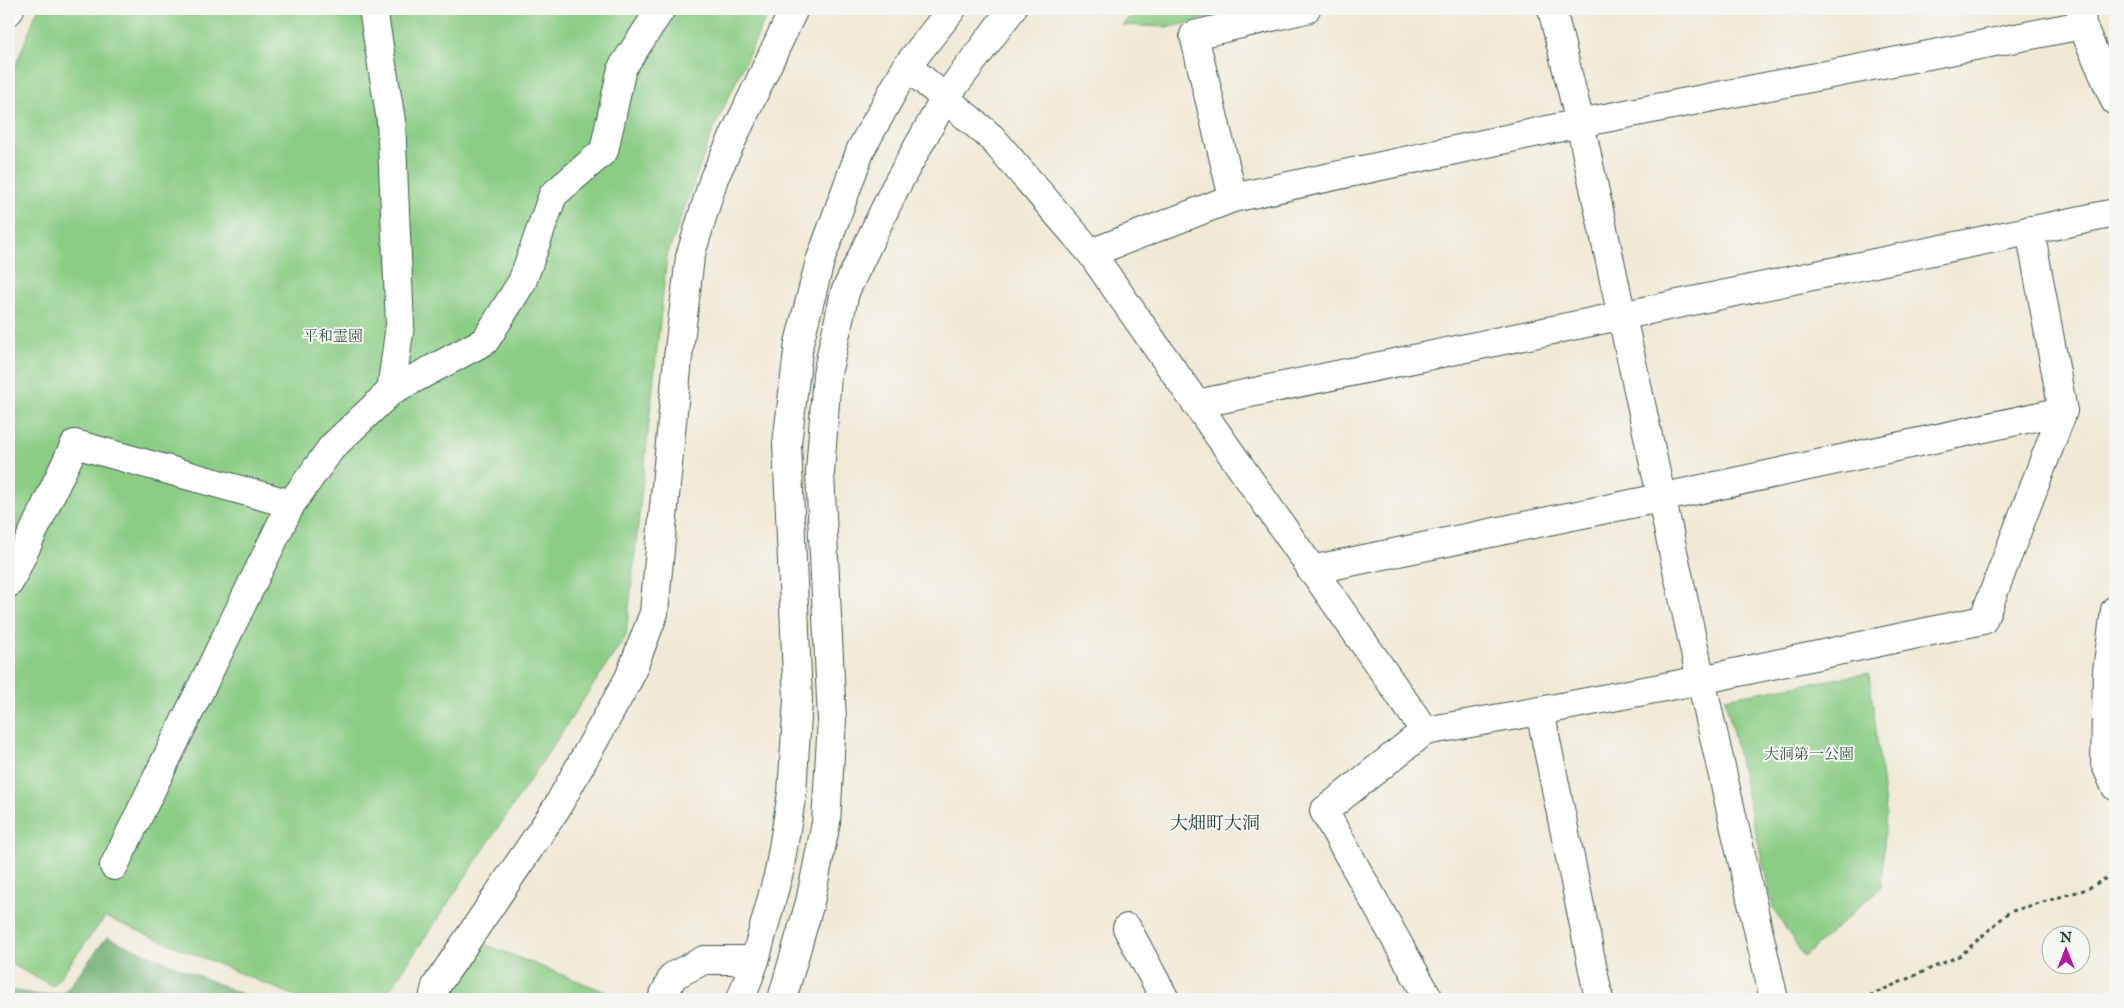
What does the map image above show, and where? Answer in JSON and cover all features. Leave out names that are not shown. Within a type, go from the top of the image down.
[{"type":"street","points":[[372,9],[391,131],[400,325],[391,391]]},
{"type":"street","points":[[114,866],[291,504],[332,447],[391,391],[485,341],[522,282],[552,195],[604,151],[622,68],[661,9]]},
{"type":"street","points":[[433,999],[436,986],[556,808],[629,678],[654,613],[690,257],[714,178],[794,9]]},
{"type":"street","points":[[741,999],[755,960],[779,872],[792,792],[798,700],[787,444],[799,343],[820,261],[862,149],[907,66],[952,9]]},
{"type":"street","points":[[782,999],[810,902],[826,823],[832,720],[820,473],[827,374],[845,292],[895,188],[945,98],[1012,9]]},
{"type":"street","points":[[1233,198],[1194,34],[1306,9]]},
{"type":"street","points":[[1552,9],[1623,314],[1660,498],[1700,680],[1774,999]]},
{"type":"street","points":[[1090,253],[1233,198],[2081,17],[2115,101]]},
{"type":"street","points":[[907,66],[992,138],[1090,253],[1425,731]]},
{"type":"street","points":[[1197,404],[2115,213]]},
{"type":"street","points":[[1429,999],[1324,811],[1425,731],[1700,680],[1983,620],[2063,411],[2030,230]]},
{"type":"street","points":[[1311,570],[1660,498],[2063,411]]},
{"type":"street","points":[[9,583],[75,444],[291,504]]},
{"type":"street","points":[[2115,610],[2107,671],[2105,763],[2115,786]]},
{"type":"street","points":[[1540,711],[1599,999]]},
{"type":"street","points":[[1127,928],[1165,999]]},
{"type":"street","points":[[662,999],[673,976],[704,960],[755,960]]},
{"type":"path","points":[[1862,999],[1962,956],[2009,912],[2087,890],[2115,873]]},
{"type":"green space","name":"平和霊園","points":[[38,9],[770,9],[711,135],[667,256],[626,636],[384,999],[302,999],[105,917],[53,986],[9,963],[9,82]]},
{"type":"green space","points":[[1137,9],[1251,9],[1170,27],[1122,25]]},
{"type":"green space","name":"大洞第一公園","points":[[1869,673],[1886,814],[1881,887],[1804,957],[1773,908],[1725,698]]},
{"type":"green space","points":[[107,937],[254,999],[9,999],[9,990],[42,995],[64,993]]},
{"type":"green space","points":[[479,942],[621,998],[443,999]]},
{"type":"district","name":"大畑町大洞","points":[[1215,824]]}]
